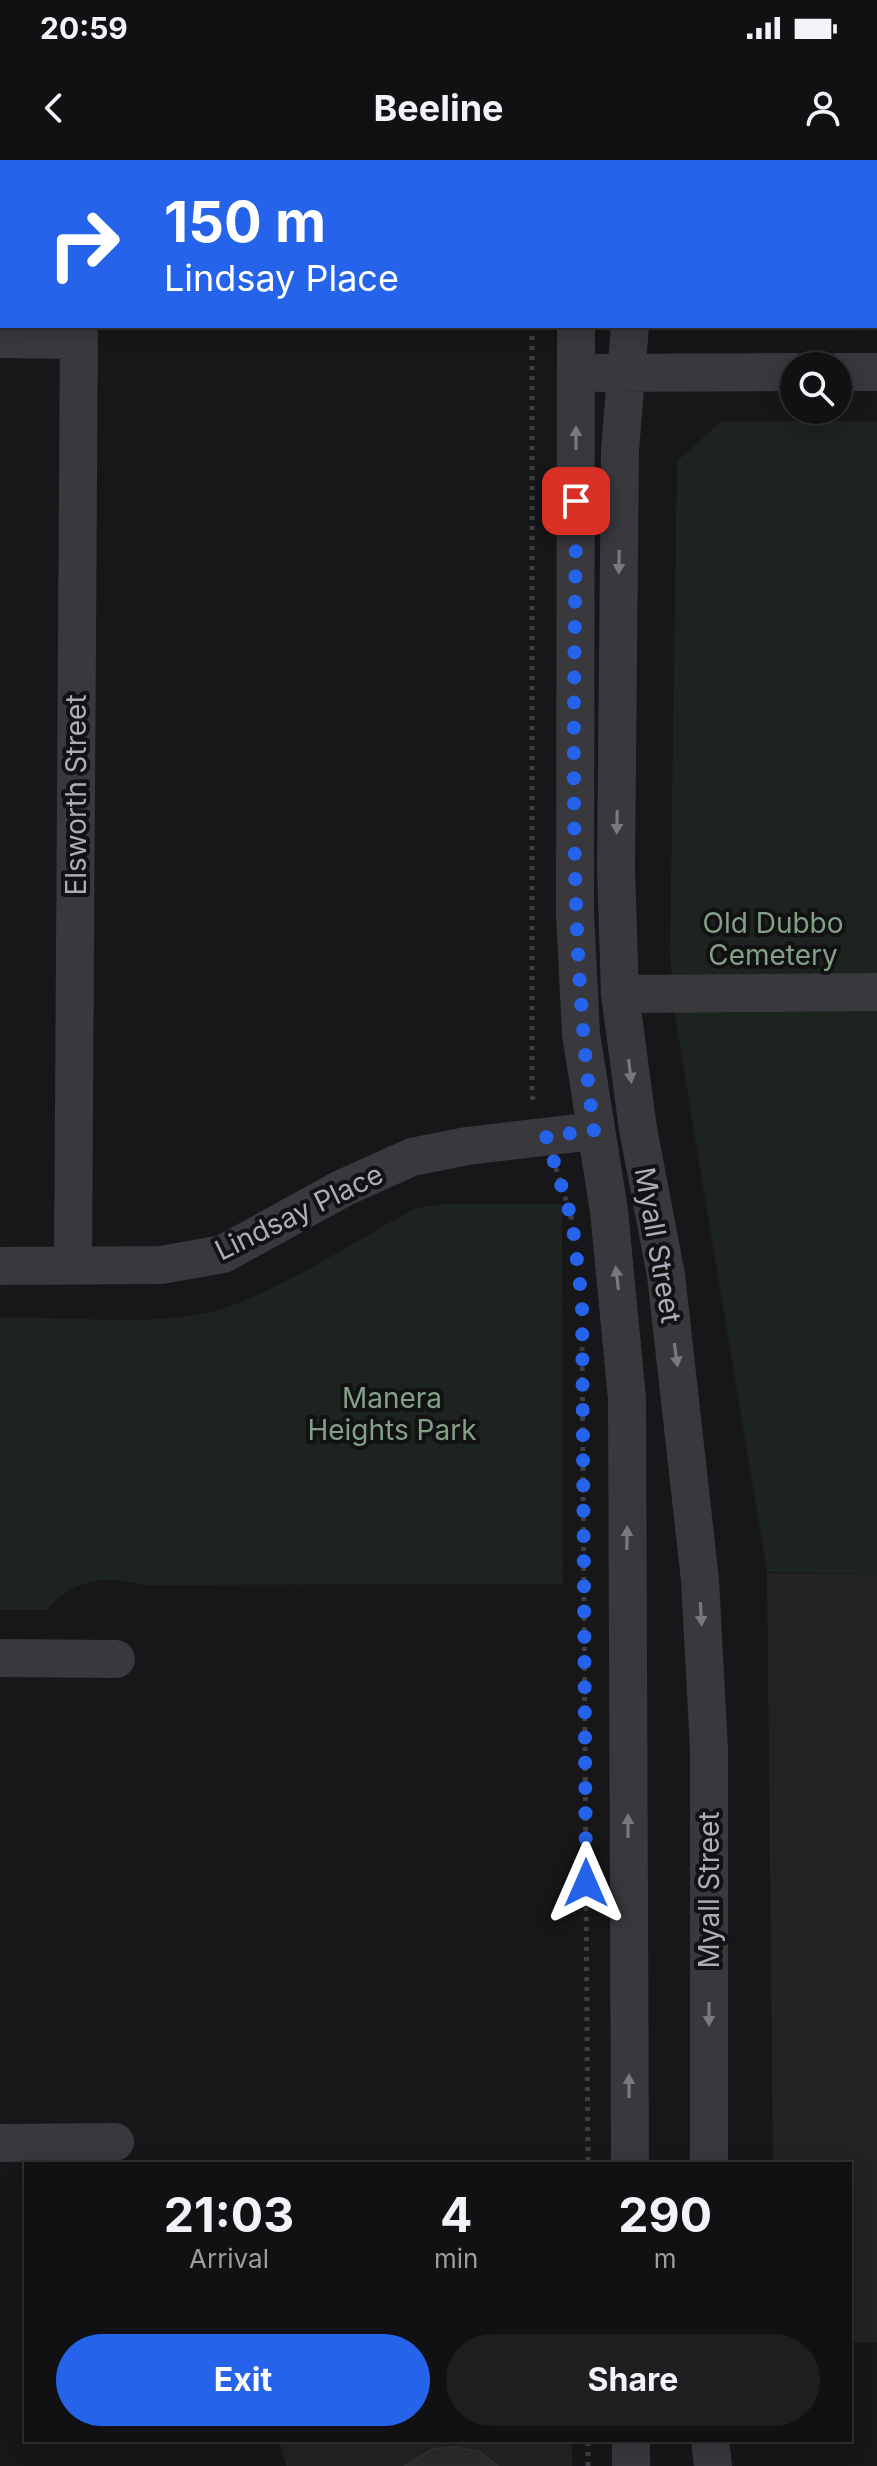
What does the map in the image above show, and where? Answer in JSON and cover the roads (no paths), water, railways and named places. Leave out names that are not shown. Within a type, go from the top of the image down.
[{"type":"street","name":"Myall Street","points":[[576,328],[575,914],[581,1034],[613,1242],[627,1398],[630,2162]]},
{"type":"street","name":"Myall Street","points":[[630,328],[620,451],[616,868],[620,994],[638,1129],[668,1289],[700,1580],[709,1749],[709,2162]]},
{"type":"street","points":[[0,339],[79,333]]},
{"type":"street","name":"Elsworth Street","points":[[73,1264],[79,333]]},
{"type":"street","points":[[576,374],[780,372]]},
{"type":"street","points":[[852,372],[877,372]]},
{"type":"street","points":[[620,994],[877,992]]},
{"type":"street","name":"Lindsay Place","points":[[0,1266],[161,1265],[223,1254],[343,1188],[412,1157],[594,1131]]},
{"type":"street","points":[[0,1658],[116,1659]]},
{"type":"street","points":[[0,2143],[115,2142]]},
{"type":"street","points":[[631,2442],[631,2466]]},
{"type":"street","points":[[710,2442],[713,2466]]},
{"type":"park label","name":"Old Dubbo Cemetery","points":[[773,939]]},
{"type":"park label","name":"Manera Heights Park","points":[[392,1414]]}]
